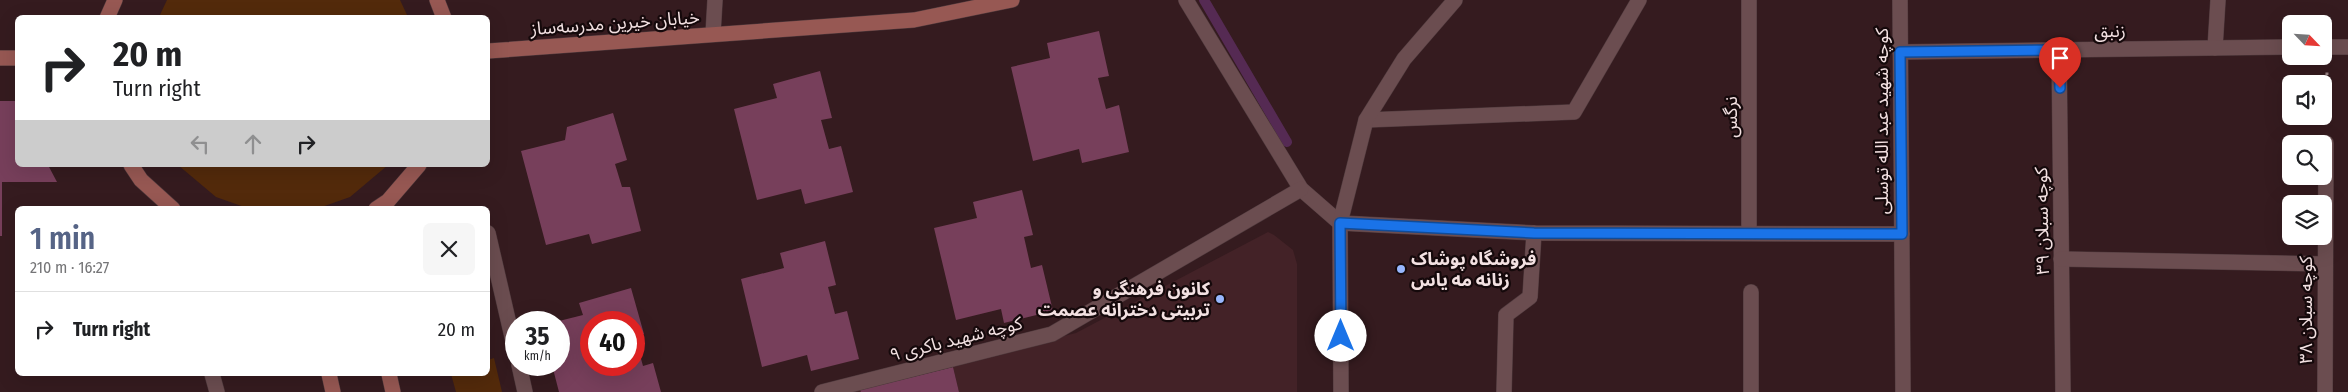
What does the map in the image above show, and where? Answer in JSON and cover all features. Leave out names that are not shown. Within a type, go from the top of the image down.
[{"type":"main road","points":[[109,15],[115,0]]},
{"type":"main road","points":[[437,0],[443,15]]},
{"type":"main road","name":"خیابان خیرین مدرسه‌ساز","points":[[490,51],[914,20],[1012,0]]},
{"type":"main road","points":[[0,58],[15,58]]},
{"type":"main road","points":[[132,167],[141,180],[170,206]]},
{"type":"main road","points":[[384,206],[417,167]]},
{"type":"main road","points":[[329,376],[333,392]]},
{"type":"main road","points":[[389,376],[393,392]]},
{"type":"street","points":[[713,34],[714,0]]},
{"type":"street","points":[[1186,0],[1301,189],[1340,223],[1534,233],[1902,234]]},
{"type":"street","points":[[1341,392],[1340,223],[1366,120],[1404,59],[1455,0]]},
{"type":"street","points":[[1366,120],[1574,112],[1639,0]]},
{"type":"street","name":"نرگس","points":[[1749,233],[1750,0]]},
{"type":"street","name":"کوچه شهید عبد الله توسلی","points":[[1900,0],[1903,392]]},
{"type":"street","points":[[2215,48],[2218,0]]},
{"type":"street","points":[[2332,47],[2348,47]]},
{"type":"street","name":"زنبق","points":[[1900,52],[2282,48]]},
{"type":"street","name":"کوچه سبلان ۳۹","points":[[2059,50],[2063,392]]},
{"type":"street","name":"کوچه سبلان ۳۸","points":[[2325,392],[2326,185]]},
{"type":"street","name":"کوچه شهید باکری ۹","points":[[822,392],[1052,334],[1301,189]]},
{"type":"street","points":[[1504,392],[1506,315],[1530,296],[1534,233]]},
{"type":"street","points":[[490,242],[506,311]]},
{"type":"street","points":[[2061,259],[2325,264]]},
{"type":"street","points":[[1750,292],[1751,392]]},
{"type":"street","points":[[213,376],[217,392]]},
{"type":"street","points":[[521,376],[525,392]]},
{"type":"path","points":[[2325,65],[2326,135]]},
{"type":"shaded area","points":[[167,0],[400,0],[407,15],[160,15]]},
{"type":"shaded area","points":[[180,167],[386,167],[350,197],[324,206],[242,206],[216,197]]},
{"type":"shaded area","name":"کانون فرهنگی و تربیتی دخترانه عصمت","points":[[1268,232],[1293,250],[1297,264],[1297,392],[959,392],[953,367],[861,390],[861,392],[837,392],[1076,333]]},
{"type":"shaded area","points":[[494,358],[502,392],[456,392],[452,376],[490,376],[490,359]]},
{"type":"building","points":[[1099,31],[1109,76],[1098,78],[1106,109],[1119,105],[1129,152],[1082,163],[1079,149],[1033,161],[1011,67],[1050,58],[1047,43]]},
{"type":"building","points":[[820,71],[832,118],[821,120],[829,149],[841,146],[853,192],[805,204],[801,189],[757,200],[734,109],[777,98],[773,84]]},
{"type":"building","points":[[0,101],[15,101],[15,167],[49,167],[57,182],[2,182],[2,236],[0,236]]},
{"type":"building","points":[[613,113],[627,160],[615,164],[622,187],[630,187],[641,231],[592,244],[589,234],[546,245],[521,151],[565,140],[567,127]]},
{"type":"building","points":[[1022,190],[1033,235],[1024,237],[1031,268],[1042,265],[1053,311],[1004,323],[1001,309],[956,320],[934,228],[977,218],[973,202]]},
{"type":"building","points":[[825,241],[836,285],[828,287],[835,314],[847,311],[859,359],[811,371],[807,355],[762,367],[741,279],[784,268],[780,253]]},
{"type":"building","points":[[631,288],[638,311],[582,311],[579,303]]},
{"type":"building","points":[[580,316],[580,376],[645,376],[645,365],[653,363],[661,392],[559,392],[555,376],[570,376],[570,318]]},
{"type":"building","points":[[953,367],[959,392],[861,392],[860,390]]},
{"type":"waterway","points":[[1204,0],[1287,142]]},
{"type":"place","name":"فروشگاه پوشاک زنانه مه یاس","points":[[1401,269]]},
{"type":"place","name":"کانون فرهنگی و تربیتی دخترانه عصمت","points":[[1220,299]]},
{"type":"route","points":[[1341,336],[1340,223],[1534,233],[1902,234],[1900,52],[2059,50],[2060,88]]}]
